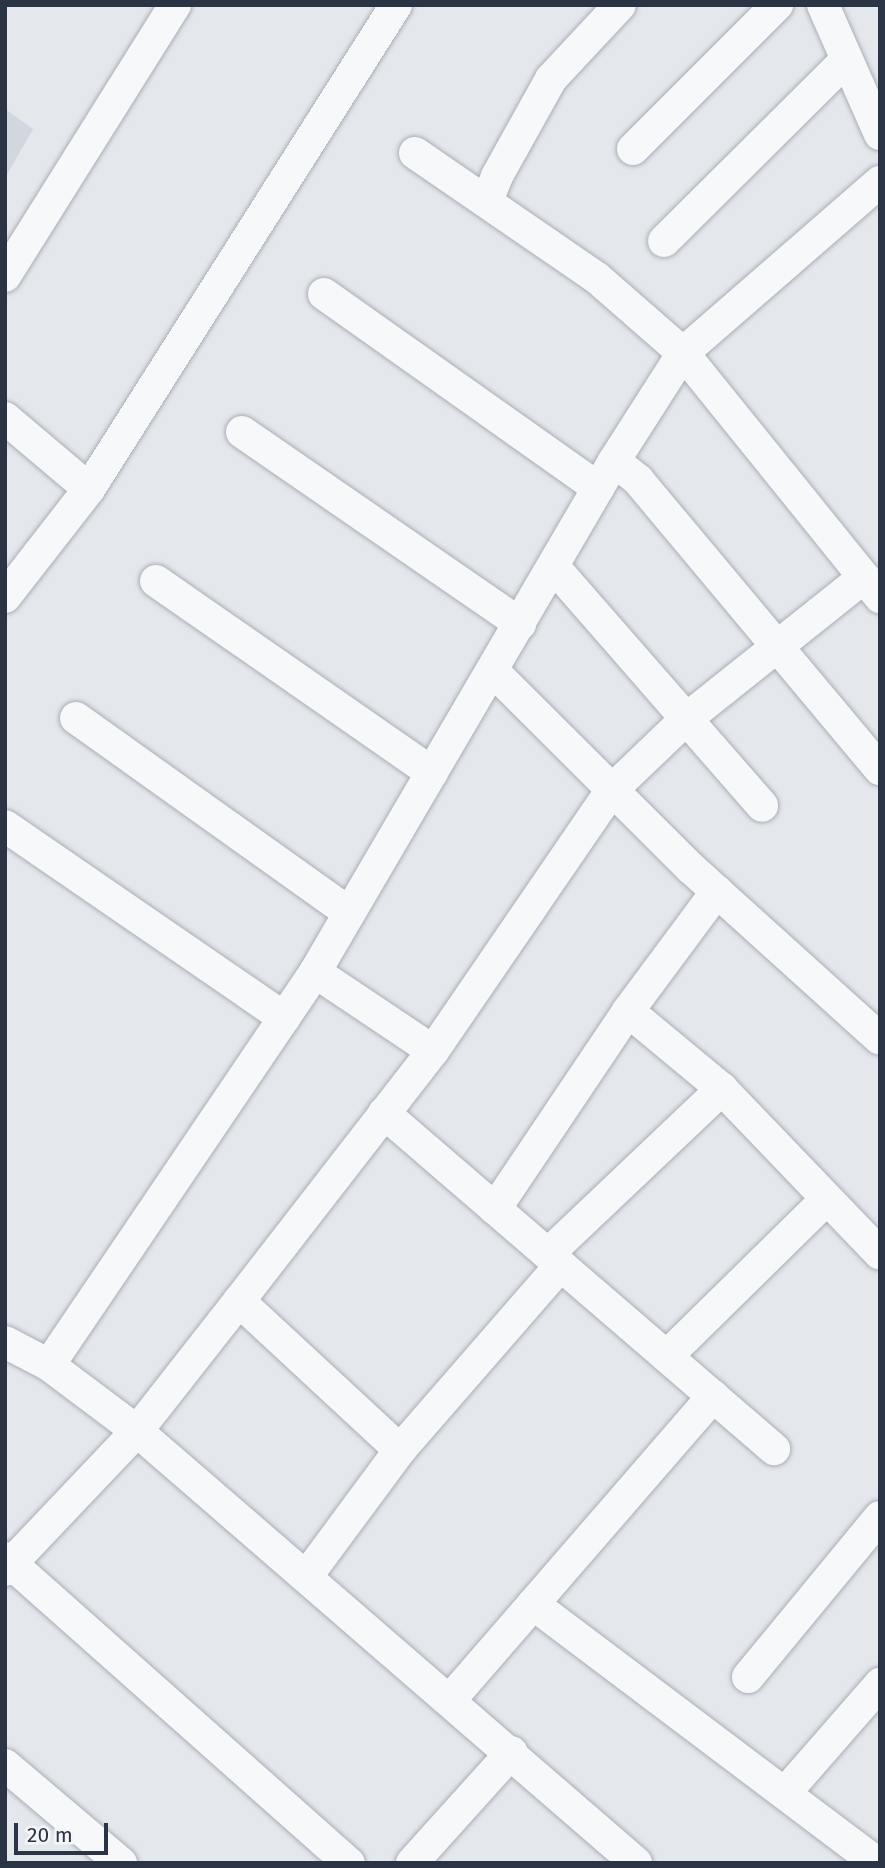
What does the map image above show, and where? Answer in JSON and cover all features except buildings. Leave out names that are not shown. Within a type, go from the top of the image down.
[{"type":"street","points":[[5,276],[175,5]]},
{"type":"street","points":[[5,597],[89,489],[396,5]]},
{"type":"street","points":[[487,201],[497,176],[551,79],[620,5]]},
{"type":"street","points":[[633,149],[776,5]]},
{"type":"street","points":[[823,5],[880,134]]},
{"type":"street","points":[[664,241],[846,60]]},
{"type":"street","points":[[349,1863],[7,1564],[138,1431],[433,1051],[611,791],[685,720],[778,643],[872,587],[683,353],[597,278],[415,153]]},
{"type":"street","points":[[48,1364],[316,972],[614,461],[683,353],[880,182]]},
{"type":"street","points":[[324,294],[598,488]]},
{"type":"street","points":[[5,418],[89,489]]},
{"type":"street","points":[[242,432],[520,624]]},
{"type":"street","points":[[614,461],[638,480],[778,643],[880,769]]},
{"type":"street","points":[[554,566],[762,806]]},
{"type":"street","points":[[156,581],[432,773]]},
{"type":"street","points":[[493,671],[611,791],[716,891],[876,1029]]},
{"type":"street","points":[[76,718],[349,913]]},
{"type":"street","points":[[5,826],[284,1018]]},
{"type":"street","points":[[495,1209],[628,1011],[716,891]]},
{"type":"street","points":[[316,972],[433,1051]]},
{"type":"street","points":[[628,1011],[722,1089],[880,1254]]},
{"type":"street","points":[[306,1577],[400,1450],[555,1260],[722,1089]]},
{"type":"street","points":[[384,1113],[774,1449]]},
{"type":"street","points":[[667,1356],[826,1200]]},
{"type":"street","points":[[239,1301],[400,1450]]},
{"type":"street","points":[[5,1342],[48,1364],[138,1431],[512,1752],[636,1863]]},
{"type":"street","points":[[450,1699],[713,1396]]},
{"type":"street","points":[[748,1676],[880,1517]]},
{"type":"street","points":[[533,1604],[877,1863]]},
{"type":"street","points":[[785,1793],[880,1684]]},
{"type":"street","points":[[412,1863],[512,1752]]},
{"type":"street","points":[[5,1765],[121,1863]]},
{"type":"shaded area","points":[[5,109],[33,129],[5,178]]}]
